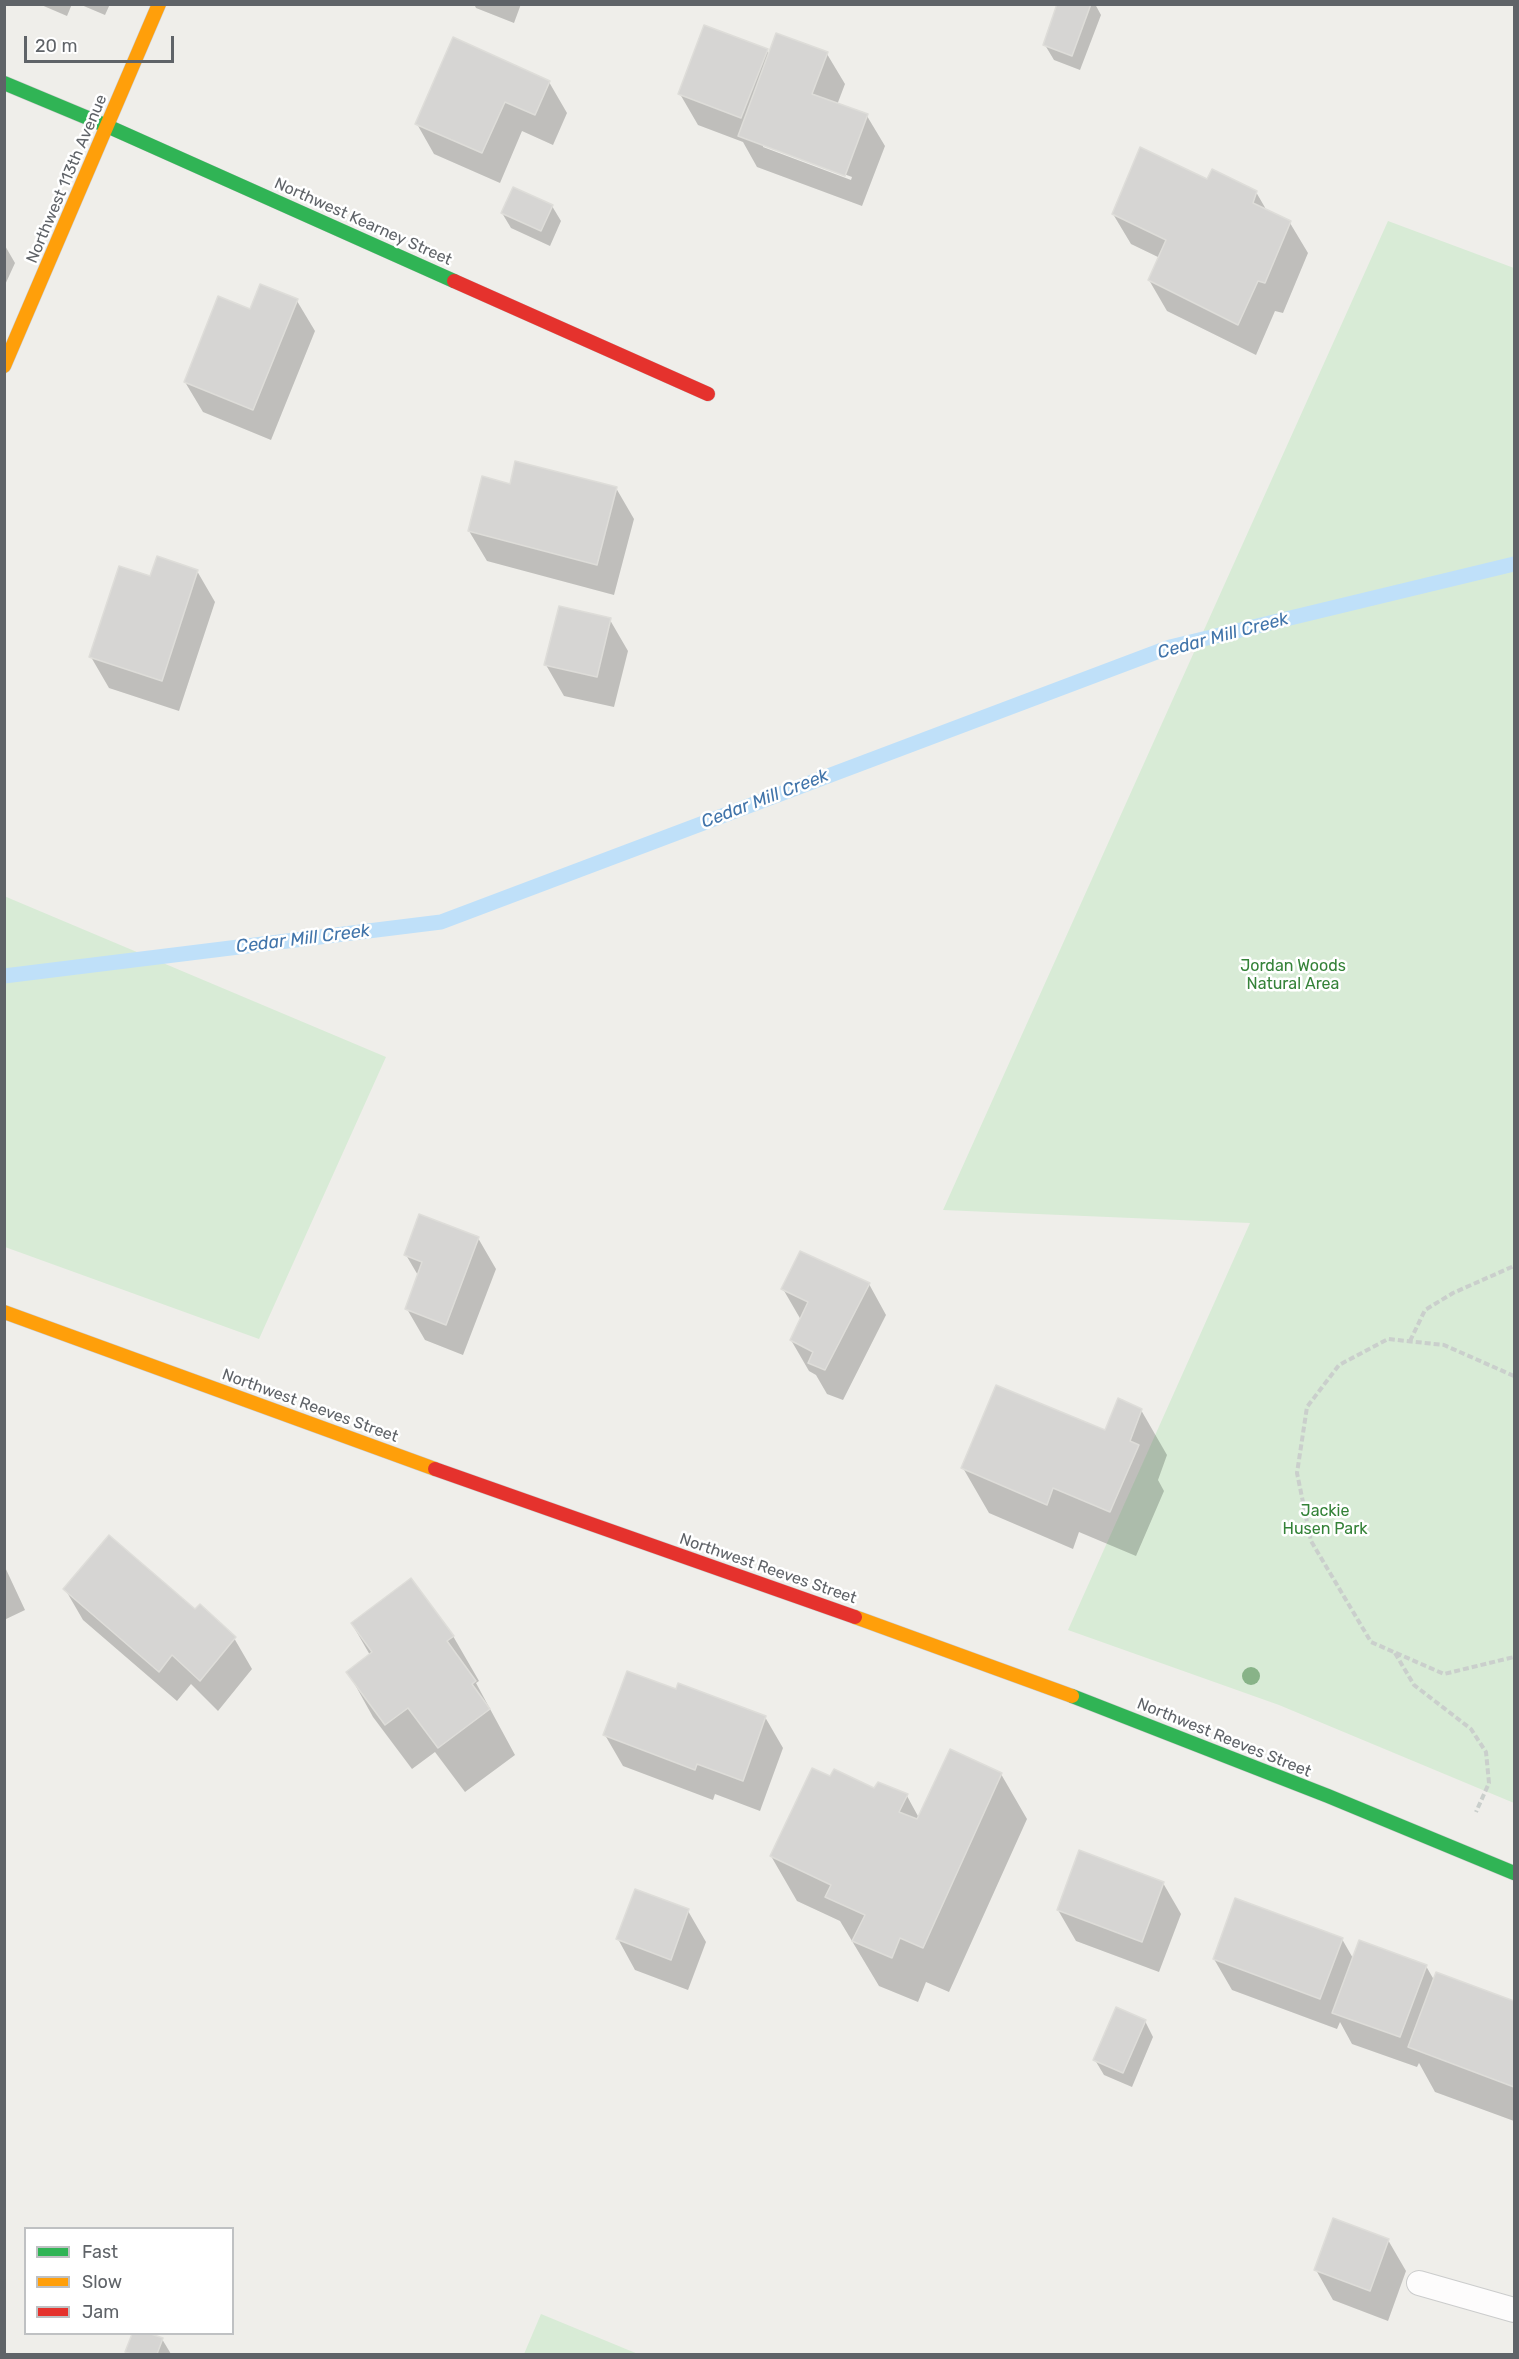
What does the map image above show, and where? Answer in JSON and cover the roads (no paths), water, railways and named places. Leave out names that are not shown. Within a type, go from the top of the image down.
[{"type":"street","name":"Northwest 113th Avenue","points":[[4,366],[159,4]]},
{"type":"street","name":"Northwest Kearney Street","points":[[4,82],[708,394]]},
{"type":"street","name":"Northwest Reeves Street","points":[[4,1312],[342,1436],[1011,1672],[1515,1873]]},
{"type":"lane","points":[[1419,2283],[1515,2310]]},
{"type":"waterway","name":"Cedar Mill Creek","points":[[4,976],[441,922],[1170,647],[1514,564]]},
{"type":"park label","name":"Jordan Woods Natural Area","points":[[1293,975]]},
{"type":"park label","name":"Jackie Husen Park","points":[[1325,1520]]}]
